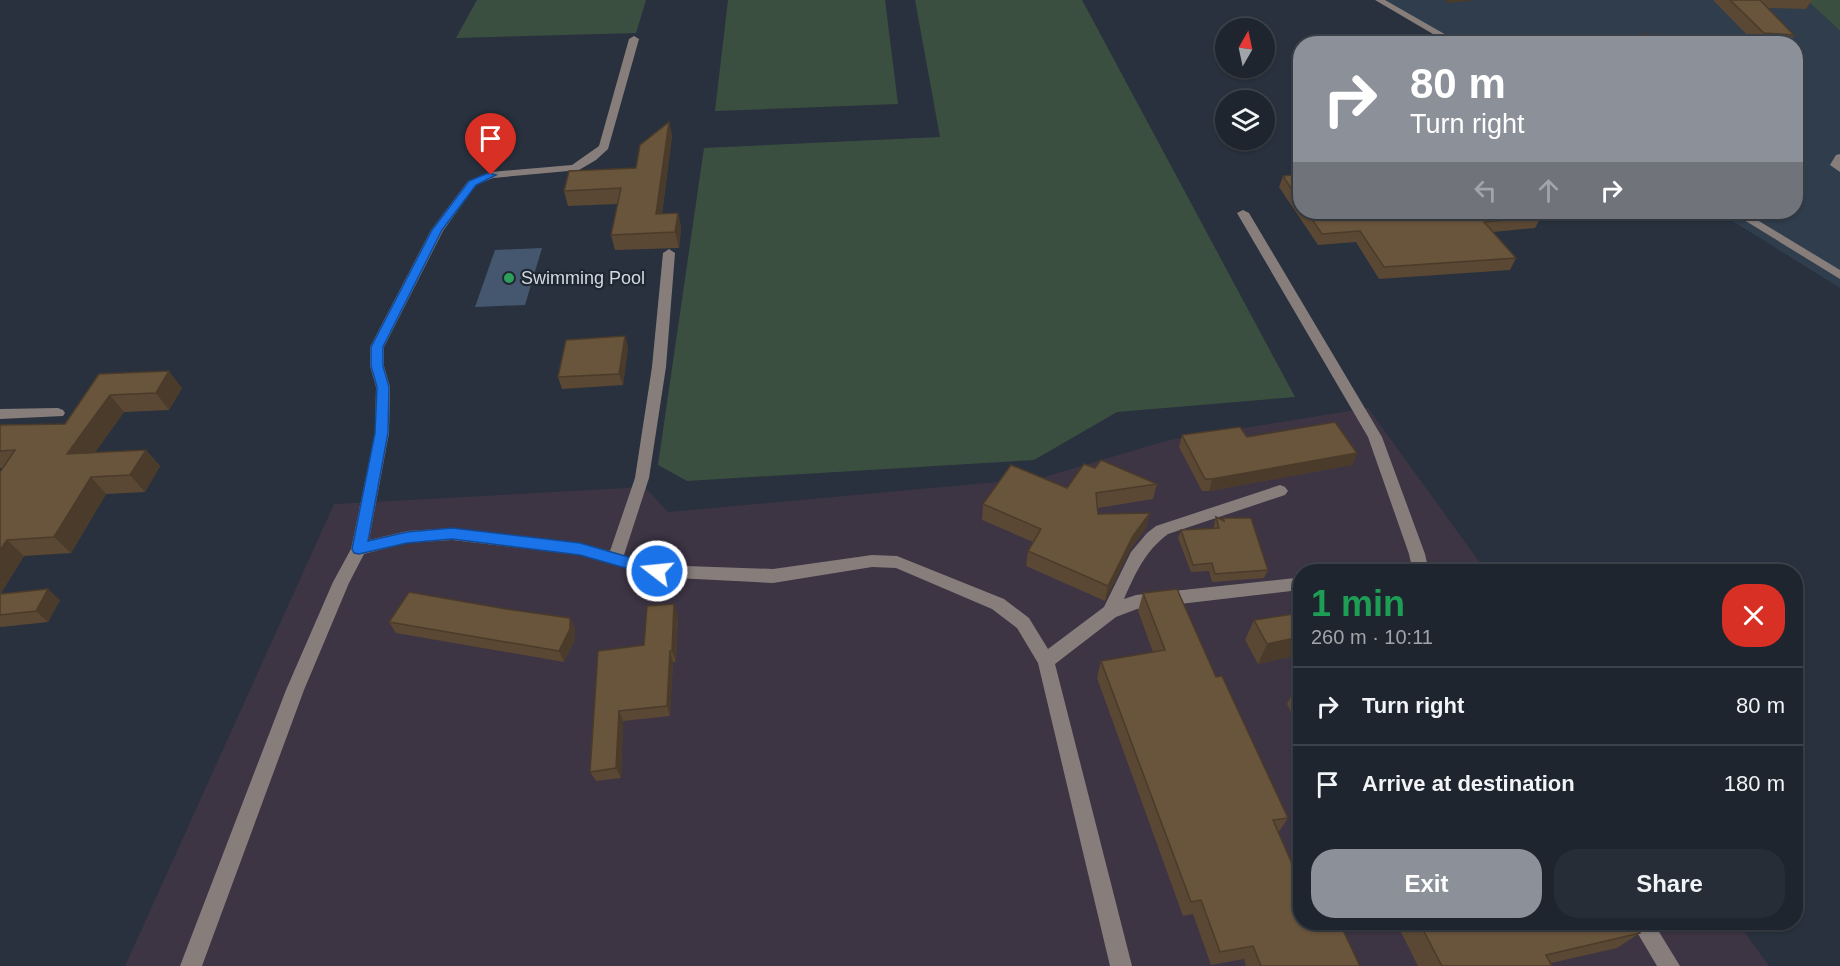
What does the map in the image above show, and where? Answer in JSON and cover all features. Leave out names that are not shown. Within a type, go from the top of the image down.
[{"type":"street","points":[[1379,0],[1444,36]]},
{"type":"street","points":[[191,966],[295,690],[341,582],[359,549],[382,433],[383,387],[377,366],[377,347],[437,230],[472,183],[491,175],[575,168],[592,158],[604,147],[633,39]]},
{"type":"street","points":[[1840,157],[1834,165],[1840,169]]},
{"type":"street","points":[[1244,213],[1375,437],[1419,564]]},
{"type":"street","points":[[1748,219],[1840,275]]},
{"type":"street","points":[[615,559],[642,478],[659,367],[669,253]]},
{"type":"street","points":[[0,414],[58,413]]},
{"type":"street","points":[[1110,612],[1142,545],[1152,536],[1162,530],[1280,491]]},
{"type":"street","points":[[359,549],[407,537],[452,534],[580,549],[657,571],[773,576],[872,561],[897,562],[998,604],[1023,623],[1046,661],[1121,966]]},
{"type":"street","points":[[1046,661],[1110,612],[1136,602],[1293,585]]},
{"type":"street","points":[[1646,930],[1669,966]]},
{"type":"shaded area","points":[[1382,0],[1807,0],[1840,31],[1840,288],[1729,219],[1803,219],[1803,36],[1440,36]]},
{"type":"shaded area","name":"Swimming Pool","points":[[542,248],[525,305],[475,307],[495,250]]},
{"type":"shaded area","points":[[1368,408],[1481,564],[1293,564],[1293,930],[1743,930],[1769,966],[125,966],[334,504],[645,487],[668,512],[1041,478],[1169,440]]},
{"type":"green space","points":[[477,0],[646,0],[636,33],[456,38]]},
{"type":"green space","points":[[728,0],[885,0],[898,104],[715,111]]},
{"type":"green space","points":[[915,0],[1082,0],[1295,397],[1117,412],[1034,460],[687,481],[658,465],[704,148],[940,137]]},
{"type":"green space","points":[[1807,0],[1840,0],[1840,31]]},
{"type":"building","points":[[1730,0],[1760,0],[1794,35],[1764,33]]},
{"type":"building","points":[[1642,34],[1668,36],[1643,36]]},
{"type":"building","points":[[669,122],[656,214],[678,213],[675,232],[611,235],[621,188],[564,191],[569,171],[636,168],[640,145]]},
{"type":"building","points":[[1293,175],[1293,191],[1283,176]]},
{"type":"building","points":[[1312,219],[1518,219],[1484,222],[1516,258],[1384,267],[1360,231],[1322,234]]},
{"type":"building","points":[[625,336],[619,374],[558,377],[566,340]]},
{"type":"building","points":[[169,371],[156,393],[110,395],[67,454],[146,450],[130,475],[91,477],[54,537],[7,540],[0,550],[0,472],[15,450],[0,451],[0,425],[65,424],[99,374]]},
{"type":"building","points":[[1335,422],[1357,453],[1212,479],[1205,479],[1182,435],[1240,427],[1247,437]]},
{"type":"building","points":[[1101,460],[1157,484],[1096,493],[1098,514],[1150,513],[1133,536],[1108,586],[1028,551],[1041,529],[983,504],[1011,465],[1067,488],[1084,464],[1095,468]]},
{"type":"building","points":[[1216,517],[1224,521],[1223,518],[1251,518],[1268,570],[1215,574],[1212,563],[1193,565],[1181,530],[1219,528]]},
{"type":"building","points":[[48,589],[36,611],[0,615],[1,594]]},
{"type":"building","points":[[1177,589],[1216,677],[1222,676],[1288,818],[1273,820],[1293,866],[1293,930],[1343,930],[1360,966],[1261,966],[1253,946],[1220,952],[1201,900],[1191,902],[1101,661],[1165,650],[1143,593]]},
{"type":"building","points":[[409,592],[570,618],[570,629],[559,651],[389,622]]},
{"type":"building","points":[[674,604],[667,706],[619,711],[616,768],[590,772],[598,651],[644,645],[647,606]]},
{"type":"building","points":[[1293,614],[1293,638],[1267,644],[1254,620]]},
{"type":"building","points":[[1423,930],[1638,930],[1640,933],[1546,955],[1552,966],[1442,966]]},
{"type":"place","name":"Swimming Pool","points":[[509,278]]},
{"type":"route","points":[[491,175],[472,183],[437,230],[377,347],[377,366],[383,387],[382,433],[359,549],[407,537],[452,534],[580,549],[657,571]]}]
